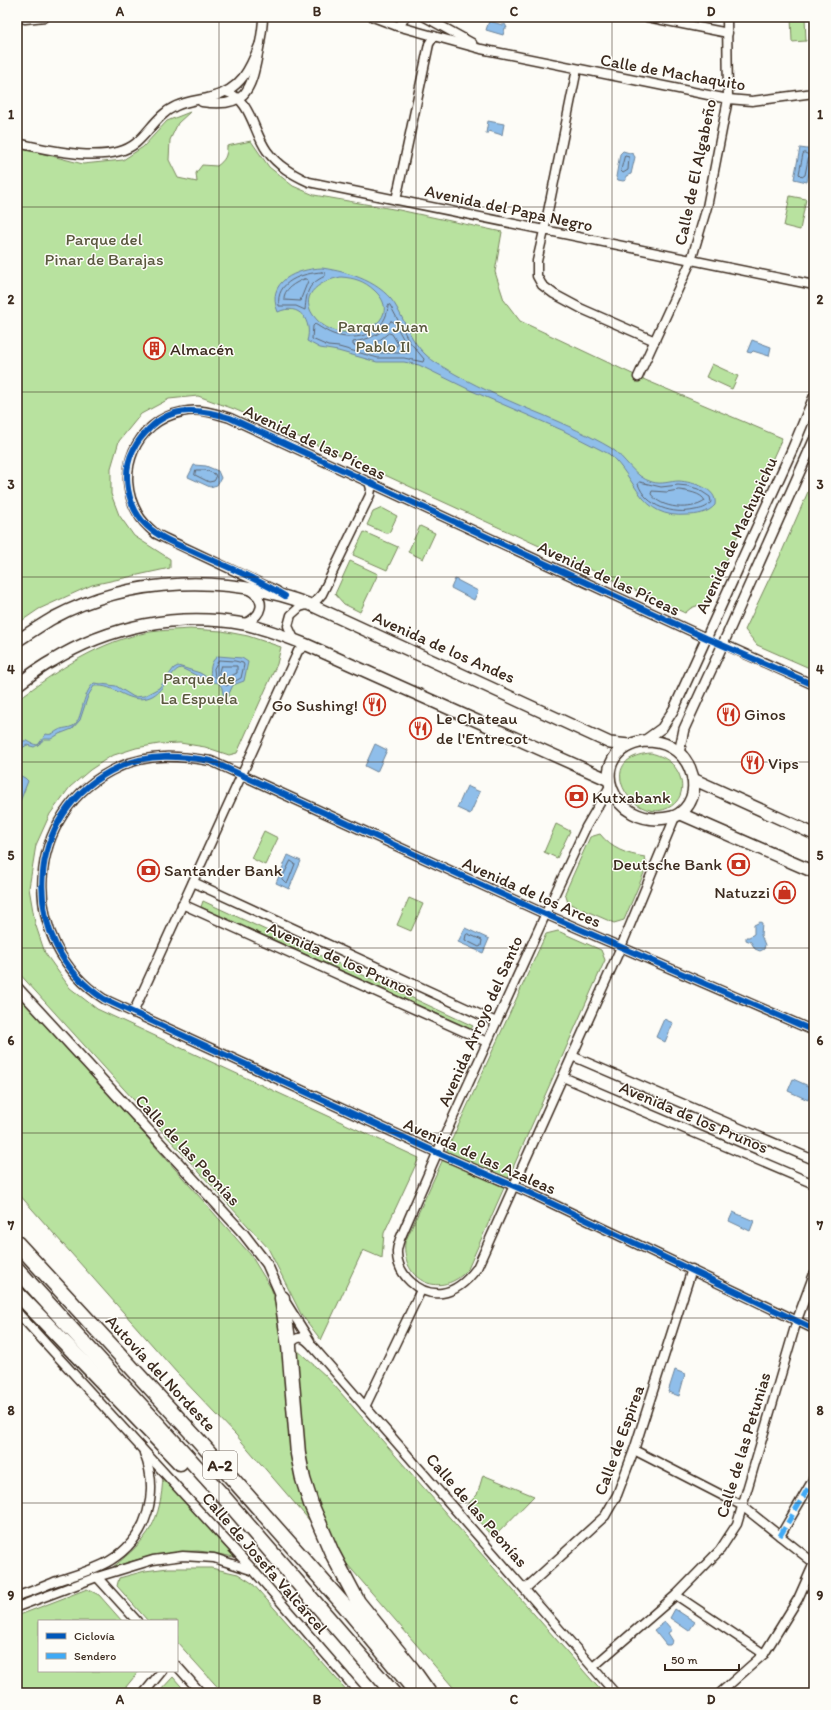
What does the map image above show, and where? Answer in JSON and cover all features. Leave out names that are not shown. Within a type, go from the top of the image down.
[{"type":"highway","name":"Autovía del Nordeste","points":[[17,1243],[200,1442],[344,1606],[417,1693]]},
{"type":"highway","name":"A-2","points":[[17,1269],[222,1495],[393,1693]]},
{"type":"highway","points":[[17,1293],[187,1470],[222,1495]]},
{"type":"highway","points":[[282,1298],[289,1346],[298,1454],[303,1479],[311,1504],[332,1553],[358,1602],[412,1669],[429,1693]]},
{"type":"main road","name":"Avenida de los Andes","points":[[17,641],[60,615],[88,602],[126,591],[155,586],[186,584],[215,584],[242,587],[285,596],[311,605],[610,743],[629,745]]},
{"type":"main road","points":[[17,685],[51,661],[91,640],[132,627],[162,621],[195,620],[244,624],[294,639],[609,783]]},
{"type":"main road","points":[[678,815],[693,798],[695,788],[694,779],[686,762],[679,753],[663,744],[644,741],[629,745],[616,756],[612,764],[609,783],[616,798],[630,811],[643,818],[658,819],[678,815],[814,872]]},
{"type":"main road","points":[[694,779],[814,834]]},
{"type":"street","points":[[19,17],[25,19],[45,17]]},
{"type":"street","points":[[196,101],[215,103],[227,102],[240,99],[248,90],[260,43],[263,17]]},
{"type":"street","points":[[397,26],[401,24],[405,17]]},
{"type":"street","name":"Calle de Machaquito","points":[[425,17],[481,48]]},
{"type":"street","points":[[647,17],[728,33]]},
{"type":"street","name":"Calle de El Algabeño","points":[[638,376],[691,261],[707,207],[728,99],[727,17]]},
{"type":"street","name":"Calle de Machaquito","points":[[378,18],[397,26],[481,48],[728,99],[752,101],[786,98],[814,93]]},
{"type":"street","points":[[396,200],[429,44],[434,36]]},
{"type":"street","points":[[17,143],[72,153],[105,154],[124,151],[135,144],[167,111],[176,106],[214,97],[231,89],[247,72],[260,43]]},
{"type":"street","points":[[577,69],[537,261],[537,276],[542,285],[554,294],[582,309],[655,341]]},
{"type":"street","points":[[226,92],[240,99]]},
{"type":"street","name":"Avenida del Papa Negro","points":[[240,99],[267,150],[284,168],[295,176],[320,186],[396,200],[814,285]]},
{"type":"street","name":"Avenida de Machupichu","points":[[644,741],[655,734],[667,721],[792,450],[814,397]]},
{"type":"street","name":"Avenida de las Píceas","points":[[285,596],[232,569],[156,534],[138,515],[131,502],[127,484],[127,472],[134,447],[143,434],[153,425],[172,414],[194,410],[210,412],[230,418],[706,638]]},
{"type":"street","name":"Avenida de Machupichu","points":[[679,753],[684,729],[814,440]]},
{"type":"street","points":[[294,639],[288,626],[291,615],[300,607],[311,605],[319,599],[370,495],[371,489],[369,482]]},
{"type":"street","name":"Avenida de los Andes","points":[[242,587],[254,594],[260,601],[261,609],[257,616],[244,624]]},
{"type":"street","points":[[706,638],[723,644],[814,685]]},
{"type":"street","points":[[133,1013],[298,651],[307,645]]},
{"type":"street","name":"Avenida de los Arces","points":[[133,1013],[91,991],[70,969],[53,940],[45,914],[42,899],[42,875],[46,853],[53,834],[65,812],[85,790],[106,774],[135,761],[165,756],[189,757],[211,761],[545,914],[814,1031]]},
{"type":"street","name":"Avenida Arroyo del Santo","points":[[421,1290],[409,1281],[403,1273],[399,1263],[397,1251],[400,1239],[545,914],[586,827],[609,783]]},
{"type":"street","points":[[365,1407],[421,1290],[441,1293],[457,1288],[469,1279],[477,1268],[621,947],[678,815]]},
{"type":"street","name":"Avenida de los Prunos","points":[[193,882],[496,1022]]},
{"type":"street","name":"Avenida de los Prunos","points":[[182,904],[487,1042]]},
{"type":"street","name":"Calle de las Peonías","points":[[17,987],[243,1233],[265,1260],[282,1298],[314,1348]]},
{"type":"street","name":"Avenida de las Azaleas","points":[[133,1013],[438,1153],[514,1186],[692,1269],[814,1329]]},
{"type":"street","name":"Avenida de los Prunos","points":[[572,1056],[814,1160]]},
{"type":"street","name":"Avenida de los Prunos","points":[[563,1077],[814,1184]]},
{"type":"street","name":"Calle de Espirea","points":[[525,1588],[606,1516],[617,1495],[634,1450],[692,1269]]},
{"type":"street","name":"Calle de las Petunias","points":[[593,1667],[676,1595],[720,1550],[737,1524],[741,1505],[796,1320],[814,1274]]},
{"type":"street","name":"Calle de Josefa Valcárcel","points":[[17,1312],[254,1571],[359,1693]]},
{"type":"street","name":"Calle de las Peonías","points":[[289,1346],[300,1337],[304,1338],[314,1348],[525,1588],[615,1693]]},
{"type":"street","points":[[17,1596],[110,1561],[129,1545],[145,1520],[150,1506],[152,1492],[148,1464],[141,1447]]},
{"type":"street","points":[[634,1450],[741,1505],[814,1563],[798,1599],[764,1654],[720,1693]]},
{"type":"street","points":[[780,1536],[814,1478]]},
{"type":"street","points":[[17,1607],[97,1576],[153,1560],[183,1556],[214,1558],[254,1571]]},
{"type":"street","points":[[97,1576],[136,1620]]},
{"type":"street","points":[[676,1595],[764,1654]]},
{"type":"street","points":[[178,1667],[201,1693]]},
{"type":"street","points":[[144,1693],[161,1672]]},
{"type":"green space","points":[[791,17],[805,17],[806,41],[792,42]]},
{"type":"green space","name":"Parque Juan Pablo II","points":[[190,112],[178,123],[170,140],[169,160],[178,178],[197,182],[196,173],[202,165],[217,166],[225,158],[227,146],[251,141],[269,167],[293,186],[314,195],[399,210],[502,232],[495,272],[504,300],[520,321],[643,379],[782,438],[705,608],[699,605],[691,608],[685,613],[363,465],[234,409],[198,396],[169,399],[141,414],[119,441],[111,468],[111,494],[119,515],[134,536],[170,559],[170,568],[92,585],[39,609],[17,624],[17,147],[83,164],[123,160],[143,147],[167,121]]},
{"type":"green space","points":[[790,196],[806,199],[800,230],[784,226]]},
{"type":"green space","points":[[712,364],[738,376],[732,389],[706,377]]},
{"type":"green space","points":[[814,478],[814,670],[757,645],[745,630],[780,556]]},
{"type":"green space","points":[[382,508],[397,516],[389,533],[385,533],[367,525],[373,512]]},
{"type":"green space","points":[[420,526],[435,533],[423,559],[408,552]]},
{"type":"green space","points":[[364,532],[398,547],[387,570],[353,555]]},
{"type":"green space","points":[[350,561],[378,574],[360,612],[344,604],[335,594]]},
{"type":"green space","name":"Parque de La Espuela","points":[[190,629],[222,631],[248,636],[281,647],[277,664],[237,753],[229,755],[205,747],[180,743],[159,744],[136,748],[111,756],[90,770],[70,787],[50,814],[36,845],[29,888],[35,923],[45,953],[70,988],[97,1009],[419,1158],[384,1233],[382,1258],[363,1250],[321,1340],[301,1314],[268,1248],[17,971],[17,700],[80,658],[113,642],[150,632]]},
{"type":"green space","points":[[651,753],[659,755],[675,767],[681,779],[682,786],[679,798],[674,804],[668,808],[654,811],[642,807],[631,799],[624,788],[621,777],[623,766],[633,757]]},
{"type":"green space","points":[[556,824],[570,831],[557,858],[544,852]]},
{"type":"green space","points":[[264,831],[278,838],[265,865],[251,858]]},
{"type":"green space","points":[[600,834],[609,844],[620,850],[645,857],[647,866],[624,920],[614,923],[568,903],[565,893],[590,837]]},
{"type":"green space","points":[[409,898],[423,904],[411,931],[397,925]]},
{"type":"green space","points":[[203,901],[473,1026],[471,1029],[201,907]]},
{"type":"green space","points":[[558,931],[601,950],[605,960],[468,1269],[458,1278],[447,1283],[436,1285],[425,1282],[416,1276],[410,1267],[405,1256],[405,1242],[546,934]]},
{"type":"green space","points":[[17,994],[138,1127],[250,1254],[271,1288],[296,1349],[326,1376],[603,1693],[458,1693],[236,1435],[177,1373],[17,1192]]},
{"type":"green space","points":[[163,1475],[234,1557],[202,1551],[187,1551],[155,1556],[113,1567],[136,1547],[151,1528],[159,1505]]},
{"type":"green space","points":[[483,1475],[534,1496],[493,1538],[466,1506],[477,1495]]},
{"type":"green space","points":[[168,1568],[211,1568],[238,1574],[252,1583],[349,1693],[223,1693],[178,1643],[178,1620],[147,1620],[117,1586],[119,1578],[145,1571]]},
{"type":"green space","points":[[87,1589],[99,1595],[121,1620],[38,1620],[38,1672],[138,1672],[121,1693],[17,1693],[17,1616]]},
{"type":"green space","points":[[173,1677],[187,1693],[159,1692]]},
{"type":"water","points":[[489,21],[503,25],[505,24],[507,28],[505,28],[503,35],[486,30]]},
{"type":"water","points":[[488,121],[504,124],[502,135],[489,131],[486,133]]},
{"type":"water","points":[[800,148],[814,150],[807,182],[794,179]]},
{"type":"water","points":[[623,151],[633,154],[635,157],[631,174],[626,176],[626,180],[623,181],[618,180],[616,177],[620,154]]},
{"type":"water","points":[[322,268],[343,272],[364,280],[383,291],[397,308],[412,338],[420,349],[432,360],[443,367],[488,391],[569,426],[603,443],[616,452],[635,472],[646,480],[659,483],[679,481],[703,487],[712,494],[715,499],[715,505],[706,512],[695,515],[671,515],[659,511],[649,504],[641,495],[619,464],[609,454],[562,430],[472,391],[419,365],[404,362],[377,362],[338,351],[320,348],[307,341],[308,327],[303,315],[292,310],[278,312],[275,301],[276,292],[286,279],[294,274]],"holes":[[[346,277],[359,280],[367,284],[374,290],[383,302],[384,313],[378,322],[367,329],[353,332],[339,332],[325,326],[313,315],[309,307],[309,300],[315,289],[327,281]]]},
{"type":"water","points":[[752,340],[771,347],[769,356],[753,351],[751,353],[747,352]]},
{"type":"water","points":[[194,465],[206,466],[218,471],[221,478],[217,485],[210,487],[188,477]]},
{"type":"water","points":[[455,579],[478,591],[474,600],[451,588]]},
{"type":"water","points":[[218,656],[242,658],[248,662],[244,681],[233,685],[228,696],[223,694],[219,683],[208,681],[181,668],[173,673],[158,692],[147,698],[133,698],[109,688],[94,686],[88,696],[80,720],[72,729],[51,739],[44,739],[38,745],[46,734],[71,727],[76,723],[87,694],[94,683],[116,686],[134,697],[144,696],[159,688],[174,668],[178,666],[200,673],[210,679],[213,661]]},
{"type":"water","points":[[24,741],[38,745],[34,747],[27,745],[17,751],[17,745]]},
{"type":"water","points":[[375,744],[387,750],[377,772],[365,766]]},
{"type":"water","points":[[17,774],[28,781],[17,805]]},
{"type":"water","points":[[467,786],[480,792],[470,814],[457,808]]},
{"type":"water","points":[[288,855],[301,861],[289,889],[276,883]]},
{"type":"water","points":[[760,922],[762,923],[761,935],[765,945],[764,949],[760,951],[755,949],[751,942],[746,940],[746,937],[754,934],[754,925]]},
{"type":"water","points":[[465,928],[489,939],[483,953],[458,942]]},
{"type":"water","points":[[664,1019],[673,1023],[665,1042],[656,1037]]},
{"type":"water","points":[[793,1079],[813,1088],[808,1100],[788,1091]]},
{"type":"water","points":[[733,1212],[754,1221],[750,1231],[729,1221]]},
{"type":"water","points":[[675,1370],[685,1374],[679,1396],[668,1392]]},
{"type":"water","points":[[675,1609],[695,1622],[689,1631],[670,1618]]},
{"type":"water","points":[[665,1622],[672,1630],[668,1633],[673,1641],[670,1645],[666,1645],[654,1630]]},
{"type":"marked path","points":[[780,1536],[814,1478]]},
{"type":"cycle path","points":[[285,596],[252,578],[163,538],[142,521],[132,503],[128,490],[127,469],[137,443],[150,428],[159,421],[168,415],[188,411],[198,411],[230,418],[706,638],[814,685]]},
{"type":"cycle path","points":[[814,1031],[545,914],[211,761],[164,757],[141,759],[119,767],[87,787],[64,814],[49,845],[42,878],[45,913],[56,945],[76,975],[104,999],[438,1153],[530,1193],[814,1329]]},
{"type":"place","name":"Almacén","points":[[155,349]]},
{"type":"place","name":"Go Sushing!","points":[[374,705]]},
{"type":"place","name":"Ginos","points":[[728,714]]},
{"type":"place","name":"Le Chateau de l'Entrecot","points":[[421,728]]},
{"type":"place","name":"Vips","points":[[753,763]]},
{"type":"place","name":"Kutxabank","points":[[577,797]]},
{"type":"place","name":"Deutsche Bank","points":[[738,864]]},
{"type":"place","name":"Santander Bank","points":[[149,870]]},
{"type":"place","name":"Natuzzi","points":[[785,892]]},
{"type":"park label","name":"Parque del Pinar de Barajas","points":[[104,249]]}]
